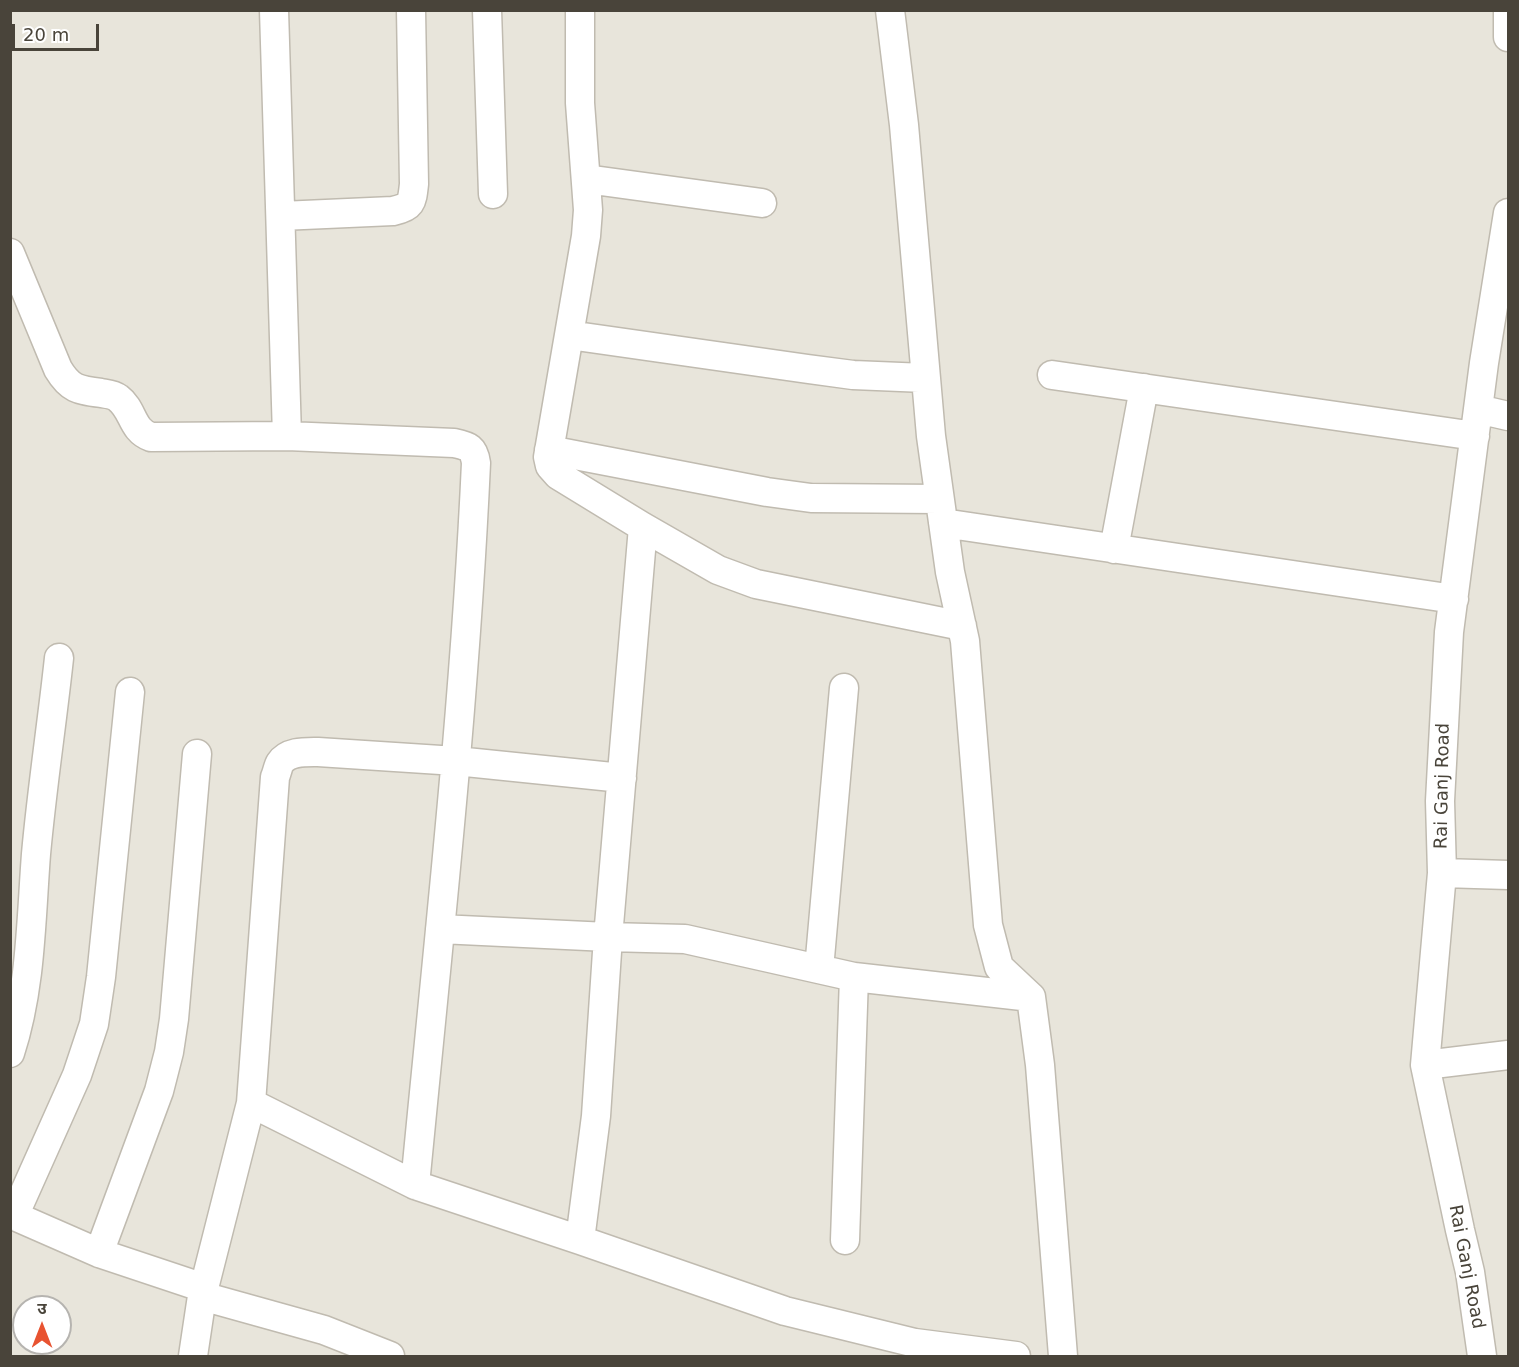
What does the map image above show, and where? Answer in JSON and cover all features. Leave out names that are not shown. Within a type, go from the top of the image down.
[{"type":"street","points":[[274,10],[287,436]]},
{"type":"street","points":[[281,216],[393,211],[405,208],[412,199],[414,184],[411,10]]},
{"type":"street","points":[[487,10],[493,194]]},
{"type":"street","points":[[580,10],[580,103],[588,210],[586,236],[549,450],[550,466],[558,475],[643,528],[718,570],[756,584],[962,626]]},
{"type":"street","points":[[890,10],[904,125],[931,436],[950,572],[965,641],[987,925],[999,967],[1030,997],[1040,1065],[1064,1356]]},
{"type":"street","points":[[1508,10],[1509,37]]},
{"type":"street","points":[[586,179],[762,203]]},
{"type":"street","name":"Rai Ganj Road","points":[[1482,1356],[1470,1272],[1425,1065],[1442,873],[1440,801],[1449,632],[1477,422],[1509,213]]},
{"type":"street","points":[[10,253],[58,369],[68,384],[83,391],[110,394],[118,398],[126,407],[138,429],[144,434],[151,436],[287,436],[454,443],[470,448],[475,453],[473,540],[456,761],[416,1185]]},
{"type":"street","points":[[569,334],[853,375],[925,378]]},
{"type":"street","points":[[1052,375],[1144,388],[1477,422],[1509,416]]},
{"type":"street","points":[[1114,549],[1144,388]]},
{"type":"street","points":[[549,450],[767,492],[941,511],[1114,549],[1454,599]]},
{"type":"street","points":[[580,1240],[596,1116],[608,937],[643,528]]},
{"type":"street","points":[[10,1053],[15,1039],[29,957],[36,852],[59,658]]},
{"type":"street","points":[[819,969],[844,688]]},
{"type":"street","points":[[130,692],[101,977],[94,1024],[77,1075],[12,1215],[99,1253],[203,1292],[324,1329],[390,1356]]},
{"type":"street","points":[[193,1356],[203,1292],[251,1103],[276,777],[280,763],[290,754],[318,752],[456,761],[622,778]]},
{"type":"street","points":[[99,1253],[159,1090],[169,1052],[174,1019],[197,754]]},
{"type":"street","points":[[1442,873],[1509,875]]},
{"type":"street","points":[[440,929],[685,939],[854,977],[1030,997]]},
{"type":"street","points":[[845,1240],[854,977]]},
{"type":"street","points":[[1425,1065],[1509,1055]]},
{"type":"street","points":[[251,1103],[416,1185],[784,1311],[915,1343],[1016,1356]]},
{"type":"shaded area","points":[[10,11],[1508,11],[1508,1356],[11,1356]]}]
